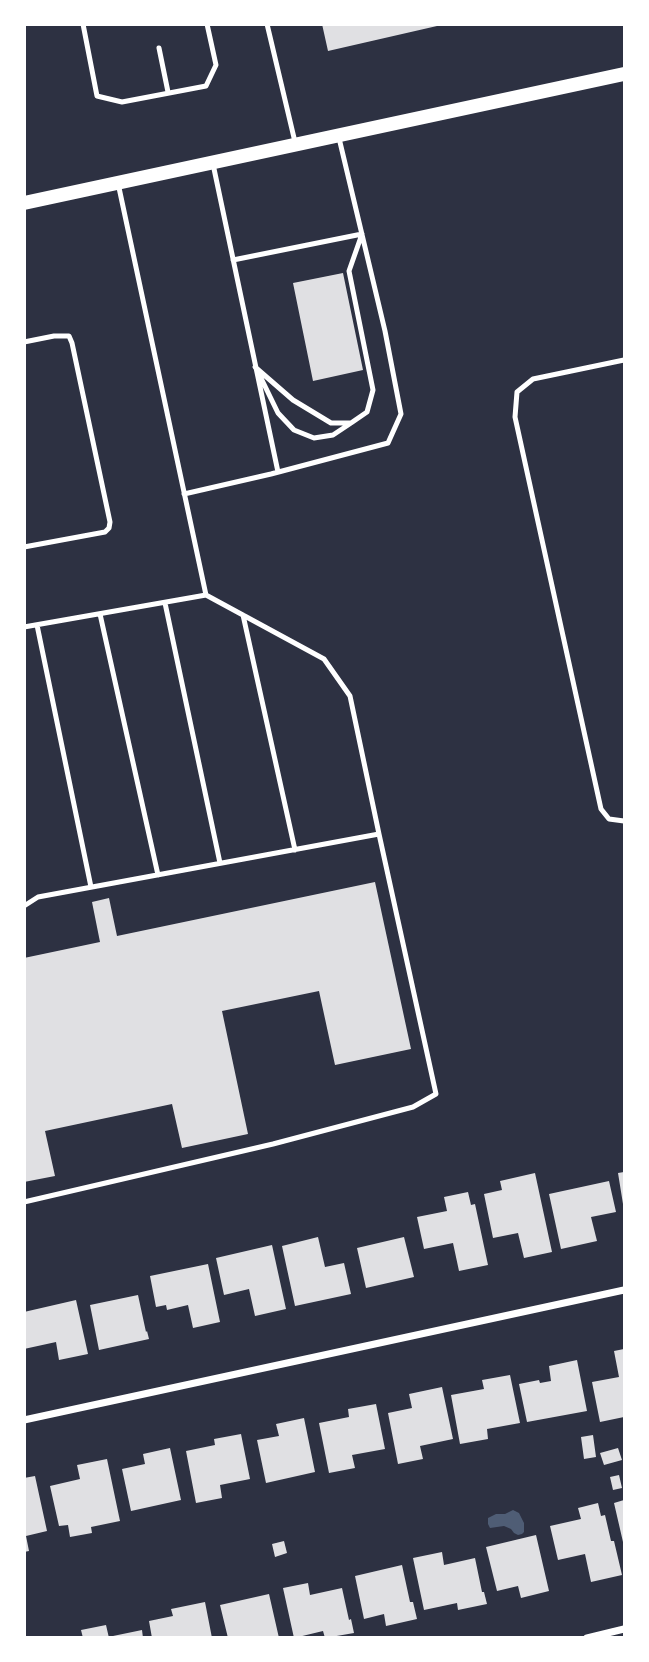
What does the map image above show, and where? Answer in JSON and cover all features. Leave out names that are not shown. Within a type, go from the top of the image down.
[{"type":"main road","points":[[24,203],[625,74]]},
{"type":"street","points":[[24,1420],[625,1290]]},
{"type":"street","points":[[587,1637],[625,1629]]},
{"type":"lane","points":[[83,24],[97,96],[122,102],[206,86],[216,65],[207,24]]},
{"type":"lane","points":[[267,24],[296,145]]},
{"type":"lane","points":[[159,48],[168,92]]},
{"type":"lane","points":[[184,494],[388,443],[401,414],[385,331],[338,136]]},
{"type":"lane","points":[[213,163],[278,472]]},
{"type":"lane","points":[[118,183],[206,595]]},
{"type":"lane","points":[[233,260],[362,234]]},
{"type":"lane","points":[[255,367],[278,413],[294,430],[314,438],[333,435],[367,412],[373,390],[349,271],[362,234]]},
{"type":"lane","points":[[24,342],[69,336],[110,522],[105,531],[24,547]]},
{"type":"lane","points":[[625,360],[533,379],[517,392],[515,417],[601,808],[610,819],[625,821]]},
{"type":"lane","points":[[255,367],[293,400],[331,423],[351,423]]},
{"type":"lane","points":[[24,628],[206,595],[324,659],[350,696],[436,1094],[413,1107],[24,1202]]},
{"type":"lane","points":[[165,603],[220,863]]},
{"type":"lane","points":[[100,614],[158,875]]},
{"type":"lane","points":[[243,615],[295,849]]},
{"type":"lane","points":[[37,625],[92,887]]},
{"type":"lane","points":[[24,906],[38,897],[379,834]]},
{"type":"water","points":[[513,1510],[519,1513],[524,1523],[522,1534],[518,1535],[504,1526],[490,1528],[488,1518]]},
{"type":"building","points":[[322,24],[437,24],[437,26],[328,51]]},
{"type":"building","points":[[343,273],[363,370],[313,381],[293,283]]},
{"type":"building","points":[[375,882],[411,1049],[335,1065],[319,991],[222,1011],[248,1134],[182,1148],[172,1104],[45,1131],[55,1176],[24,1182],[24,958],[100,942],[92,902],[109,898],[117,936]]},
{"type":"building","points":[[624,1172],[624,1204],[623,1204],[618,1173]]},
{"type":"building","points":[[535,1173],[552,1252],[524,1258],[518,1233],[493,1238],[484,1194],[502,1190],[500,1181]]},
{"type":"building","points":[[609,1181],[616,1212],[591,1217],[597,1241],[561,1249],[549,1194]]},
{"type":"building","points":[[468,1192],[471,1205],[475,1204],[488,1265],[459,1271],[453,1243],[424,1249],[417,1217],[447,1211],[444,1197]]},
{"type":"building","points":[[318,1237],[325,1267],[344,1263],[351,1294],[295,1306],[282,1246]]},
{"type":"building","points":[[404,1237],[414,1277],[366,1288],[357,1248]]},
{"type":"building","points":[[272,1245],[286,1309],[255,1316],[249,1289],[224,1295],[216,1258]]},
{"type":"building","points":[[208,1264],[220,1322],[193,1328],[188,1305],[167,1310],[166,1305],[156,1307],[150,1276]]},
{"type":"building","points":[[138,1295],[149,1339],[99,1350],[90,1305]]},
{"type":"building","points":[[76,1300],[88,1354],[59,1360],[56,1342],[24,1349],[24,1312]]},
{"type":"building","points":[[624,1349],[624,1417],[600,1422],[592,1382],[619,1377],[614,1351]]},
{"type":"building","points":[[577,1360],[587,1411],[527,1422],[519,1384],[539,1380],[540,1383],[551,1381],[549,1366]]},
{"type":"building","points":[[510,1375],[520,1423],[487,1429],[488,1439],[460,1444],[451,1395],[484,1389],[482,1380]]},
{"type":"building","points":[[442,1387],[453,1439],[420,1446],[423,1459],[398,1464],[388,1413],[412,1408],[409,1394]]},
{"type":"building","points":[[376,1404],[385,1449],[352,1455],[355,1468],[329,1473],[319,1423],[349,1417],[348,1409]]},
{"type":"building","points":[[304,1418],[315,1472],[266,1483],[257,1440],[279,1436],[276,1424]]},
{"type":"building","points":[[241,1434],[250,1479],[220,1485],[222,1498],[196,1503],[186,1451],[215,1445],[214,1439]]},
{"type":"building","points":[[593,1435],[596,1457],[584,1459],[581,1437]]},
{"type":"building","points":[[170,1448],[181,1500],[131,1511],[122,1469],[145,1464],[143,1454]]},
{"type":"building","points":[[618,1448],[622,1460],[604,1465],[600,1453]]},
{"type":"building","points":[[107,1459],[120,1521],[91,1527],[92,1533],[70,1537],[68,1525],[59,1526],[50,1486],[80,1479],[77,1465]]},
{"type":"building","points":[[619,1475],[622,1488],[613,1490],[610,1477]]},
{"type":"building","points":[[35,1476],[47,1531],[26,1536],[29,1551],[24,1552],[24,1478]]},
{"type":"building","points":[[624,1500],[624,1542],[623,1542],[614,1503]]},
{"type":"building","points":[[598,1503],[601,1516],[605,1515],[611,1541],[614,1541],[622,1575],[591,1582],[585,1554],[558,1560],[550,1526],[581,1519],[578,1508]]},
{"type":"building","points":[[536,1535],[549,1591],[521,1598],[518,1586],[497,1591],[486,1547]]},
{"type":"building","points":[[284,1541],[287,1553],[275,1557],[272,1544]]},
{"type":"building","points":[[442,1552],[444,1565],[475,1558],[487,1604],[458,1610],[457,1603],[424,1610],[413,1558]]},
{"type":"building","points":[[402,1565],[410,1602],[413,1602],[417,1619],[386,1626],[384,1614],[364,1619],[355,1576]]},
{"type":"building","points":[[308,1583],[310,1595],[342,1588],[354,1633],[325,1638],[323,1631],[294,1638],[283,1588]]},
{"type":"building","points":[[269,1594],[279,1638],[228,1638],[220,1605]]},
{"type":"building","points":[[205,1602],[212,1638],[152,1638],[149,1621],[173,1616],[171,1609]]},
{"type":"building","points":[[106,1625],[109,1638],[83,1638],[81,1630]]},
{"type":"building","points":[[142,1630],[143,1638],[113,1636]]}]
